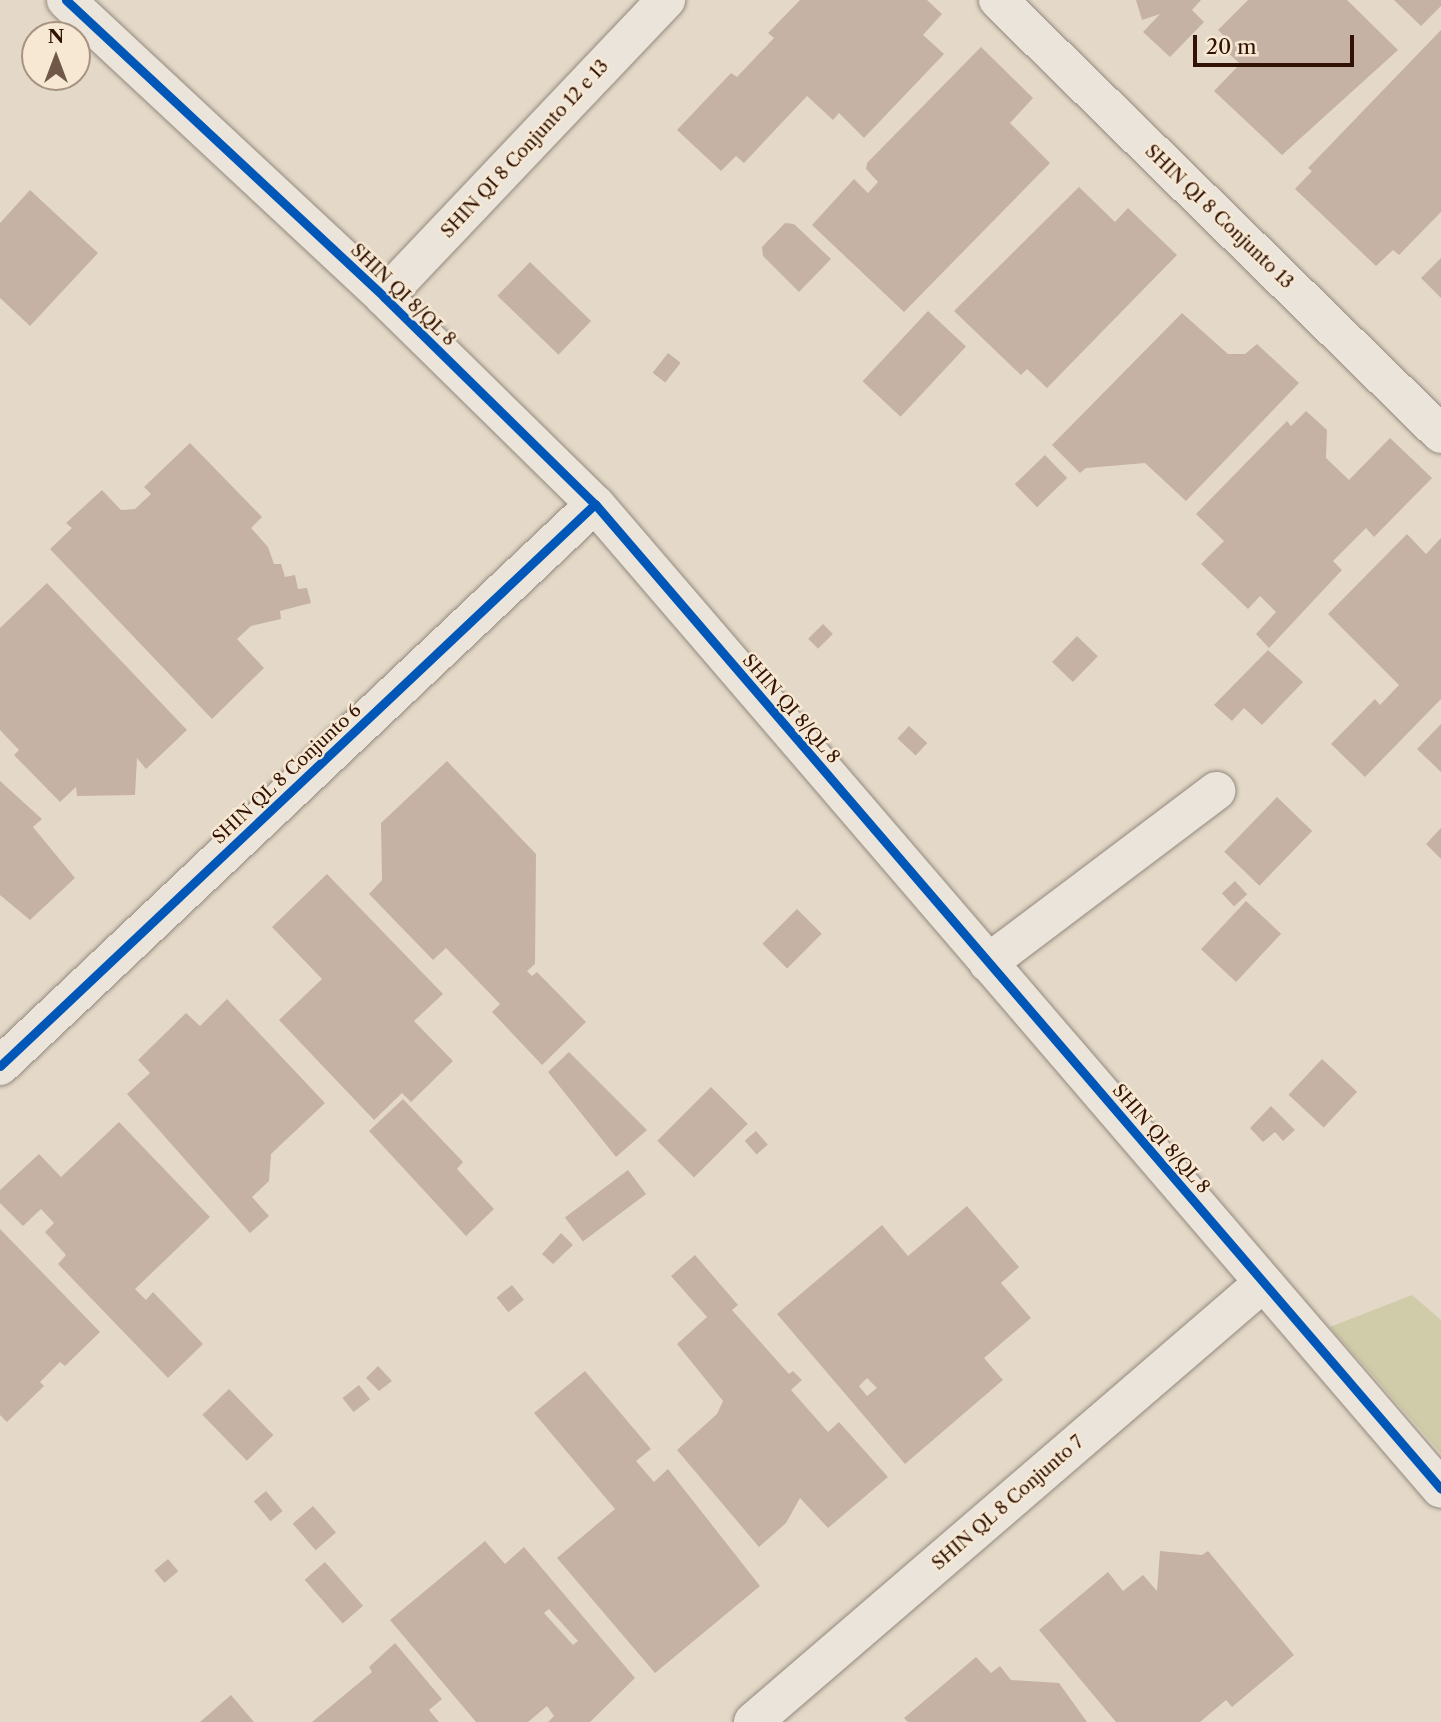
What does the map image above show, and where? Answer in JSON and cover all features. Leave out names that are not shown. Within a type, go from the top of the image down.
[{"type":"street","name":"SHIN QI 8/QL 8","points":[[66,0],[384,298],[595,504],[1441,1489]]},
{"type":"street","name":"SHIN QI 8 Conjunto 12 e 13","points":[[384,298],[666,0]]},
{"type":"street","name":"SHIN QI 8 Conjunto 13","points":[[998,0],[1441,434]]},
{"type":"street","name":"SHIN QL 8 Conjunto 6","points":[[0,1066],[595,504]]},
{"type":"street","points":[[988,963],[1216,791]]},
{"type":"street","name":"SHIN QL 8 Conjunto 7","points":[[753,1722],[1263,1283]]},
{"type":"shaded area","points":[[1412,1295],[1441,1320],[1441,1453],[1330,1327]]},
{"type":"building","points":[[800,0],[927,0],[942,14],[923,35],[944,54],[864,138],[839,113],[833,120],[807,96],[744,163],[736,156],[721,171],[677,130],[731,73],[737,77],[774,38],[768,33]]},
{"type":"building","points":[[1136,0],[1201,0],[1192,10],[1204,22],[1170,57],[1143,32],[1160,14],[1142,20]]},
{"type":"building","points":[[1248,0],[1347,0],[1398,50],[1282,155],[1214,91],[1240,64],[1220,45],[1226,38],[1218,30]]},
{"type":"building","points":[[1394,0],[1441,0],[1441,6],[1421,26]]},
{"type":"building","points":[[1441,30],[1441,212],[1399,255],[1393,250],[1376,266],[1295,189],[1312,171],[1308,168]]},
{"type":"building","points":[[981,47],[1033,98],[1010,123],[1050,163],[904,312],[812,225],[854,179],[868,193],[878,182],[866,169],[867,163]]},
{"type":"building","points":[[1079,187],[1115,222],[1128,208],[1177,255],[1047,388],[1027,369],[1021,375],[954,311]]},
{"type":"building","points":[[30,190],[98,253],[30,326],[0,298],[0,223]]},
{"type":"building","points":[[785,223],[794,224],[831,259],[799,292],[763,256],[762,247]]},
{"type":"building","points":[[1441,258],[1441,298],[1421,278]]},
{"type":"building","points":[[530,262],[591,321],[558,355],[497,296]]},
{"type":"building","points":[[928,311],[966,346],[901,417],[863,381]]},
{"type":"building","points":[[1182,313],[1228,354],[1245,354],[1257,344],[1299,383],[1186,501],[1145,463],[1086,468],[1080,473],[1052,445]]},
{"type":"building","points":[[668,353],[681,363],[665,383],[653,373]]},
{"type":"building","points":[[1306,411],[1327,430],[1326,458],[1349,480],[1390,438],[1432,478],[1374,537],[1366,528],[1333,561],[1342,570],[1269,648],[1256,634],[1276,612],[1260,596],[1248,609],[1201,564],[1224,541],[1196,514],[1287,421],[1291,426]]},
{"type":"building","points":[[190,443],[262,517],[251,528],[268,547],[274,564],[281,564],[285,577],[295,575],[298,589],[307,588],[311,603],[280,611],[281,619],[251,626],[237,639],[264,668],[212,719],[50,549],[72,528],[66,523],[102,490],[121,510],[135,509],[151,494],[144,487]]},
{"type":"building","points":[[1045,455],[1067,478],[1037,507],[1015,484]]},
{"type":"building","points":[[1407,534],[1426,554],[1441,538],[1441,699],[1365,777],[1331,744],[1375,699],[1380,705],[1399,685],[1328,614]]},
{"type":"building","points":[[47,583],[187,730],[146,769],[137,758],[135,795],[77,796],[76,787],[60,802],[14,755],[19,750],[0,730],[0,628]]},
{"type":"building","points":[[823,624],[833,634],[818,649],[808,639]]},
{"type":"building","points":[[1077,636],[1098,656],[1073,682],[1052,662]]},
{"type":"building","points":[[1268,650],[1303,682],[1262,725],[1244,708],[1232,721],[1214,705]]},
{"type":"building","points":[[1441,724],[1441,772],[1417,749]]},
{"type":"building","points":[[909,726],[927,743],[916,755],[897,738]]},
{"type":"building","points":[[447,761],[536,854],[535,964],[527,971],[532,976],[537,972],[586,1022],[542,1065],[492,1012],[500,1004],[446,948],[433,960],[369,894],[382,880],[381,823]]},
{"type":"building","points":[[0,781],[42,819],[33,827],[75,878],[30,920],[0,895]]},
{"type":"building","points":[[1277,797],[1312,831],[1259,886],[1224,852]]},
{"type":"building","points":[[1441,828],[1441,859],[1426,844]]},
{"type":"building","points":[[327,874],[443,994],[414,1021],[453,1061],[411,1102],[402,1093],[374,1120],[279,1020],[322,979],[272,927]]},
{"type":"building","points":[[1235,881],[1247,894],[1234,906],[1222,893]]},
{"type":"building","points":[[1246,901],[1281,934],[1236,982],[1201,949]]},
{"type":"building","points":[[797,909],[822,934],[787,968],[762,944]]},
{"type":"building","points":[[227,999],[325,1103],[271,1154],[269,1181],[252,1197],[269,1216],[250,1233],[127,1094],[150,1073],[138,1060],[186,1013],[200,1026]]},
{"type":"building","points":[[569,1052],[647,1130],[616,1157],[548,1072]]},
{"type":"building","points":[[1322,1059],[1357,1092],[1324,1128],[1289,1095]]},
{"type":"building","points":[[711,1087],[748,1124],[694,1178],[657,1141]]},
{"type":"building","points":[[403,1099],[463,1162],[457,1169],[494,1209],[466,1236],[369,1131]]},
{"type":"building","points":[[1271,1106],[1295,1130],[1283,1141],[1275,1132],[1263,1142],[1250,1128]]},
{"type":"building","points":[[119,1122],[210,1217],[135,1289],[146,1300],[153,1292],[203,1344],[168,1378],[58,1264],[66,1255],[45,1232],[54,1223],[41,1209],[23,1226],[0,1203],[0,1190],[39,1154],[61,1177]]},
{"type":"building","points":[[756,1131],[768,1145],[756,1154],[745,1141]]},
{"type":"building","points":[[628,1170],[646,1194],[583,1242],[565,1218]]},
{"type":"building","points":[[967,1206],[1019,1267],[1001,1283],[1031,1318],[984,1358],[1003,1380],[905,1464],[777,1314],[882,1225],[908,1256]],"holes":[[[867,1378],[877,1388],[867,1396],[859,1386]]]},
{"type":"building","points":[[0,1229],[100,1332],[65,1366],[60,1362],[40,1382],[44,1386],[7,1422],[0,1415]]},
{"type":"building","points":[[561,1233],[573,1245],[553,1264],[542,1254]]},
{"type":"building","points":[[695,1255],[738,1305],[732,1310],[789,1374],[793,1371],[802,1380],[791,1390],[828,1432],[839,1422],[888,1477],[828,1528],[800,1498],[786,1523],[759,1547],[677,1450],[717,1414],[723,1401],[677,1344],[707,1317],[671,1276]]},
{"type":"building","points":[[512,1285],[524,1300],[508,1312],[496,1298]]},
{"type":"building","points":[[378,1366],[392,1381],[379,1391],[366,1378]]},
{"type":"building","points":[[585,1371],[651,1449],[636,1461],[654,1482],[668,1469],[760,1586],[655,1673],[557,1558],[615,1509],[534,1413]]},
{"type":"building","points":[[359,1385],[370,1399],[354,1412],[342,1398]]},
{"type":"building","points":[[229,1389],[273,1435],[247,1461],[202,1415]]},
{"type":"building","points":[[266,1491],[283,1511],[270,1521],[254,1501]]},
{"type":"building","points":[[313,1506],[336,1532],[316,1550],[293,1524]]},
{"type":"building","points":[[485,1541],[505,1564],[524,1547],[635,1678],[590,1722],[548,1722],[554,1716],[547,1706],[528,1722],[476,1722],[390,1620]],"holes":[[[549,1609],[578,1641],[573,1645],[544,1613]]]},
{"type":"building","points":[[1160,1551],[1202,1555],[1208,1551],[1294,1655],[1232,1707],[1226,1700],[1200,1722],[1116,1722],[1039,1630],[1108,1572],[1123,1591],[1143,1575],[1157,1591]]},
{"type":"building","points":[[168,1559],[178,1571],[164,1583],[154,1571]]},
{"type":"building","points":[[325,1562],[363,1606],[343,1623],[305,1580]]},
{"type":"building","points":[[395,1643],[442,1699],[429,1710],[439,1722],[312,1722],[372,1672],[369,1667]]},
{"type":"building","points":[[976,1657],[991,1673],[1000,1666],[1011,1680],[1059,1683],[1087,1722],[908,1722],[904,1718]]},
{"type":"building","points":[[231,1695],[254,1722],[200,1722]]},
{"type":"cycle path","points":[[66,0],[384,297],[595,504],[1441,1489]]},
{"type":"cycle path","points":[[0,1066],[595,504]]}]
